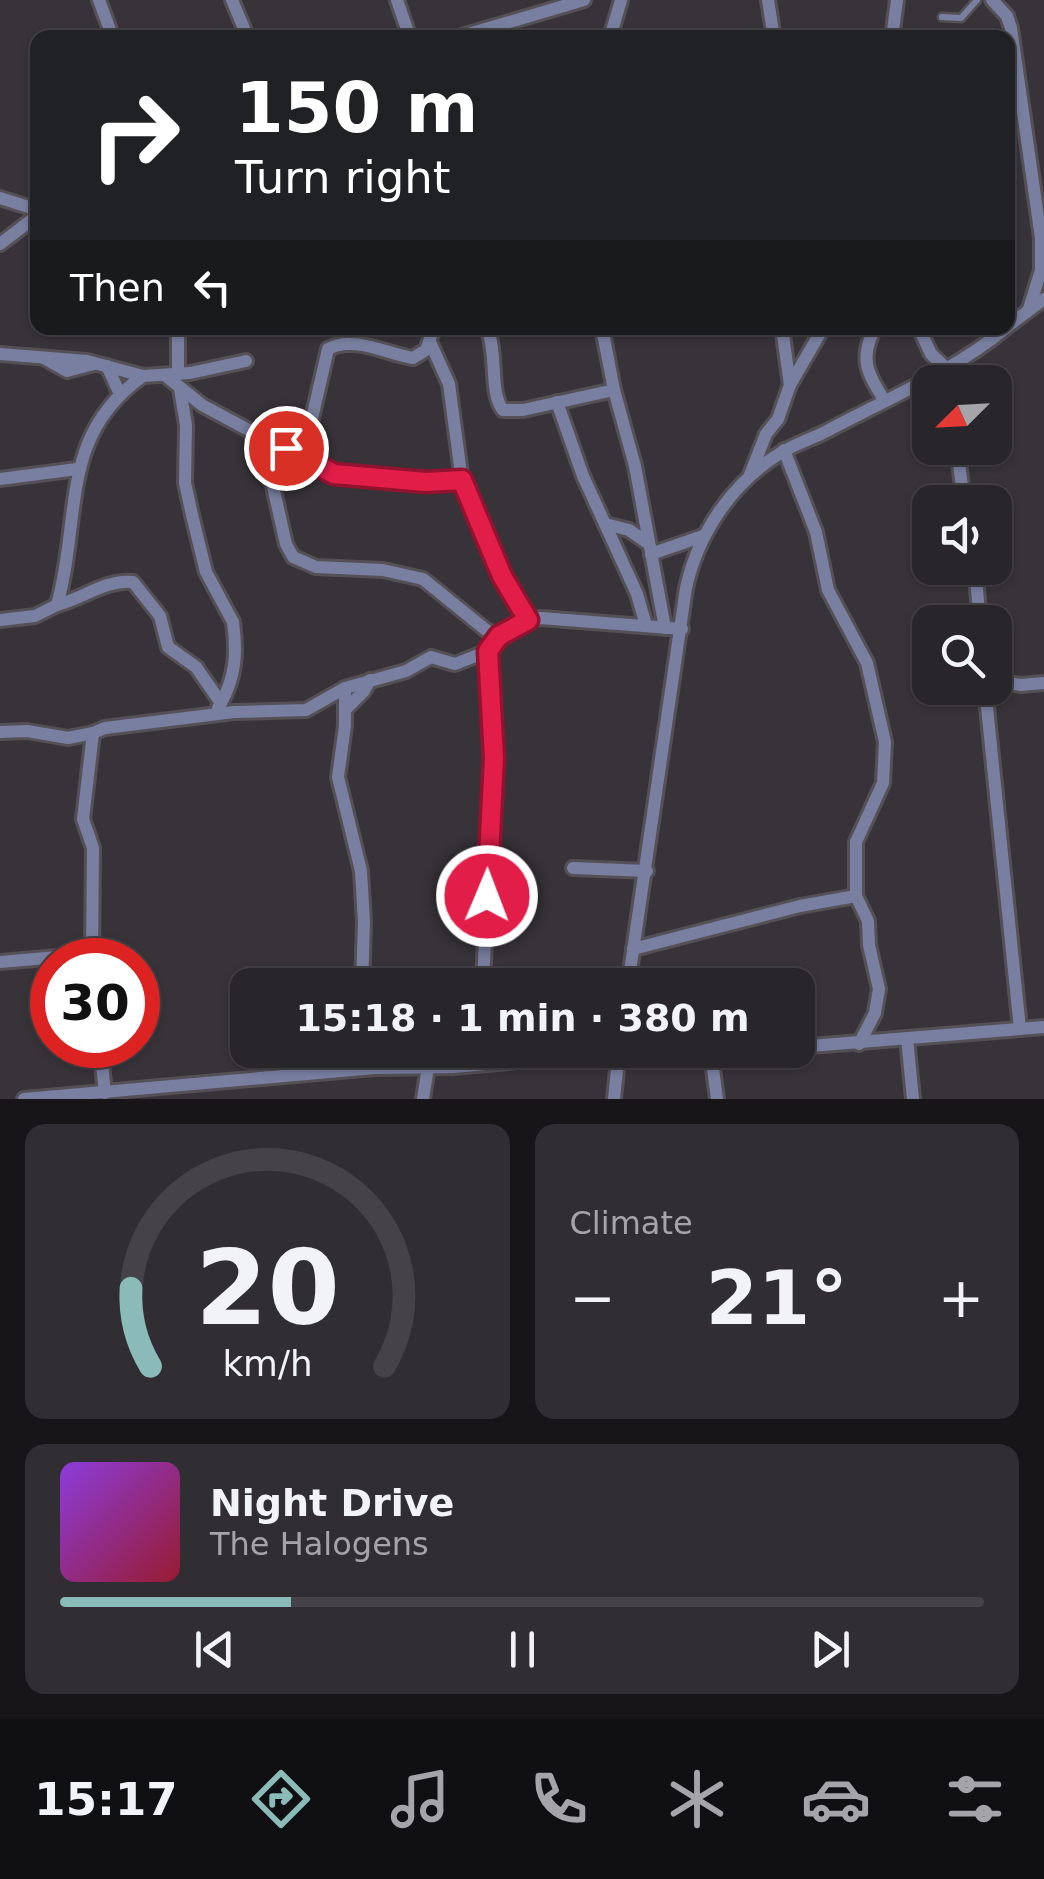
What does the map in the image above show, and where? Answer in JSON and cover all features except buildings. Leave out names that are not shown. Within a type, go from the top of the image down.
[{"type":"street","points":[[100,0],[110,30]]},
{"type":"street","points":[[232,0],[245,30]]},
{"type":"street","points":[[397,0],[407,30]]},
{"type":"street","points":[[500,30],[584,0]]},
{"type":"street","points":[[612,30],[621,0]]},
{"type":"street","points":[[768,0],[773,30]]},
{"type":"street","points":[[893,30],[896,0]]},
{"type":"street","points":[[992,0],[1009,21]]},
{"type":"street","points":[[1008,0],[1011,30]]},
{"type":"street","points":[[1015,54],[1040,189],[1042,268],[1029,310]]},
{"type":"street","points":[[0,198],[30,209]]},
{"type":"street","points":[[1,244],[30,218]]},
{"type":"street","points":[[1015,321],[1044,299]]},
{"type":"street","points":[[177,335],[172,375],[180,389],[202,406],[251,432],[334,474],[426,482],[462,480]]},
{"type":"street","points":[[303,457],[328,349],[334,345],[360,345],[413,358],[422,354],[432,335]]},
{"type":"street","points":[[489,335],[494,347],[494,392],[499,406],[513,412],[614,390]]},
{"type":"street","points":[[603,335],[635,466],[666,628]]},
{"type":"street","points":[[783,335],[790,385]]},
{"type":"street","points":[[749,478],[766,434],[778,419],[790,385],[819,335]]},
{"type":"street","points":[[872,335],[865,359],[884,400]]},
{"type":"street","points":[[922,335],[939,365]]},
{"type":"street","points":[[960,365],[997,335]]},
{"type":"street","points":[[430,342],[449,384],[462,480],[502,576],[528,620]]},
{"type":"street","points":[[0,354],[101,364],[144,376],[172,375],[246,360]]},
{"type":"street","points":[[101,364],[120,394]]},
{"type":"street","points":[[56,605],[67,566],[78,469],[92,430],[120,394],[144,376]]},
{"type":"street","points":[[180,389],[186,437],[185,483],[192,515],[206,572],[233,622],[236,668],[218,709]]},
{"type":"street","points":[[631,968],[693,558],[703,536],[726,501],[784,450],[912,389]]},
{"type":"street","points":[[557,402],[583,476],[646,625]]},
{"type":"street","points":[[251,432],[272,482],[286,544],[293,557],[316,567],[383,570],[423,579],[499,636]]},
{"type":"street","points":[[784,450],[816,532],[828,590],[867,662],[885,742],[883,782],[856,842],[856,896],[868,921],[879,989],[875,1013],[859,1044]]},
{"type":"street","points":[[0,479],[78,469]]},
{"type":"street","points":[[605,524],[628,530],[650,549]]},
{"type":"street","points":[[650,549],[703,536]]},
{"type":"street","points":[[0,620],[35,616],[110,584],[133,582],[160,616],[168,647],[196,667],[218,709]]},
{"type":"street","points":[[0,732],[28,731],[68,738],[218,709],[306,710],[345,688],[406,671],[431,656],[455,664],[488,651],[499,636],[528,620],[554,618],[682,630]]},
{"type":"street","points":[[484,968],[494,758],[488,651]]},
{"type":"street","points":[[345,710],[370,680]]},
{"type":"street","points":[[1012,683],[1044,683]]},
{"type":"street","points":[[345,688],[338,777],[360,871],[363,968]]},
{"type":"street","points":[[988,705],[1020,1029]]},
{"type":"street","points":[[92,938],[93,848],[84,826],[83,810],[93,733]]},
{"type":"street","points":[[573,868],[647,871]]},
{"type":"street","points":[[634,949],[800,906],[856,896]]},
{"type":"street","points":[[0,962],[30,960]]},
{"type":"street","points":[[815,1046],[1044,1027]]},
{"type":"street","points":[[907,1038],[913,1099]]},
{"type":"street","points":[[102,1068],[105,1093]]},
{"type":"street","points":[[24,1099],[374,1068]]},
{"type":"street","points":[[423,1099],[428,1068]]},
{"type":"street","points":[[614,1099],[617,1068]]},
{"type":"street","points":[[713,1068],[718,1099]]},
{"type":"lane","points":[[942,17],[962,18],[978,0]]},
{"type":"route","points":[[286,448],[334,474],[426,482],[462,480],[502,576],[528,620],[499,636],[488,651],[494,758],[487,896]]}]
